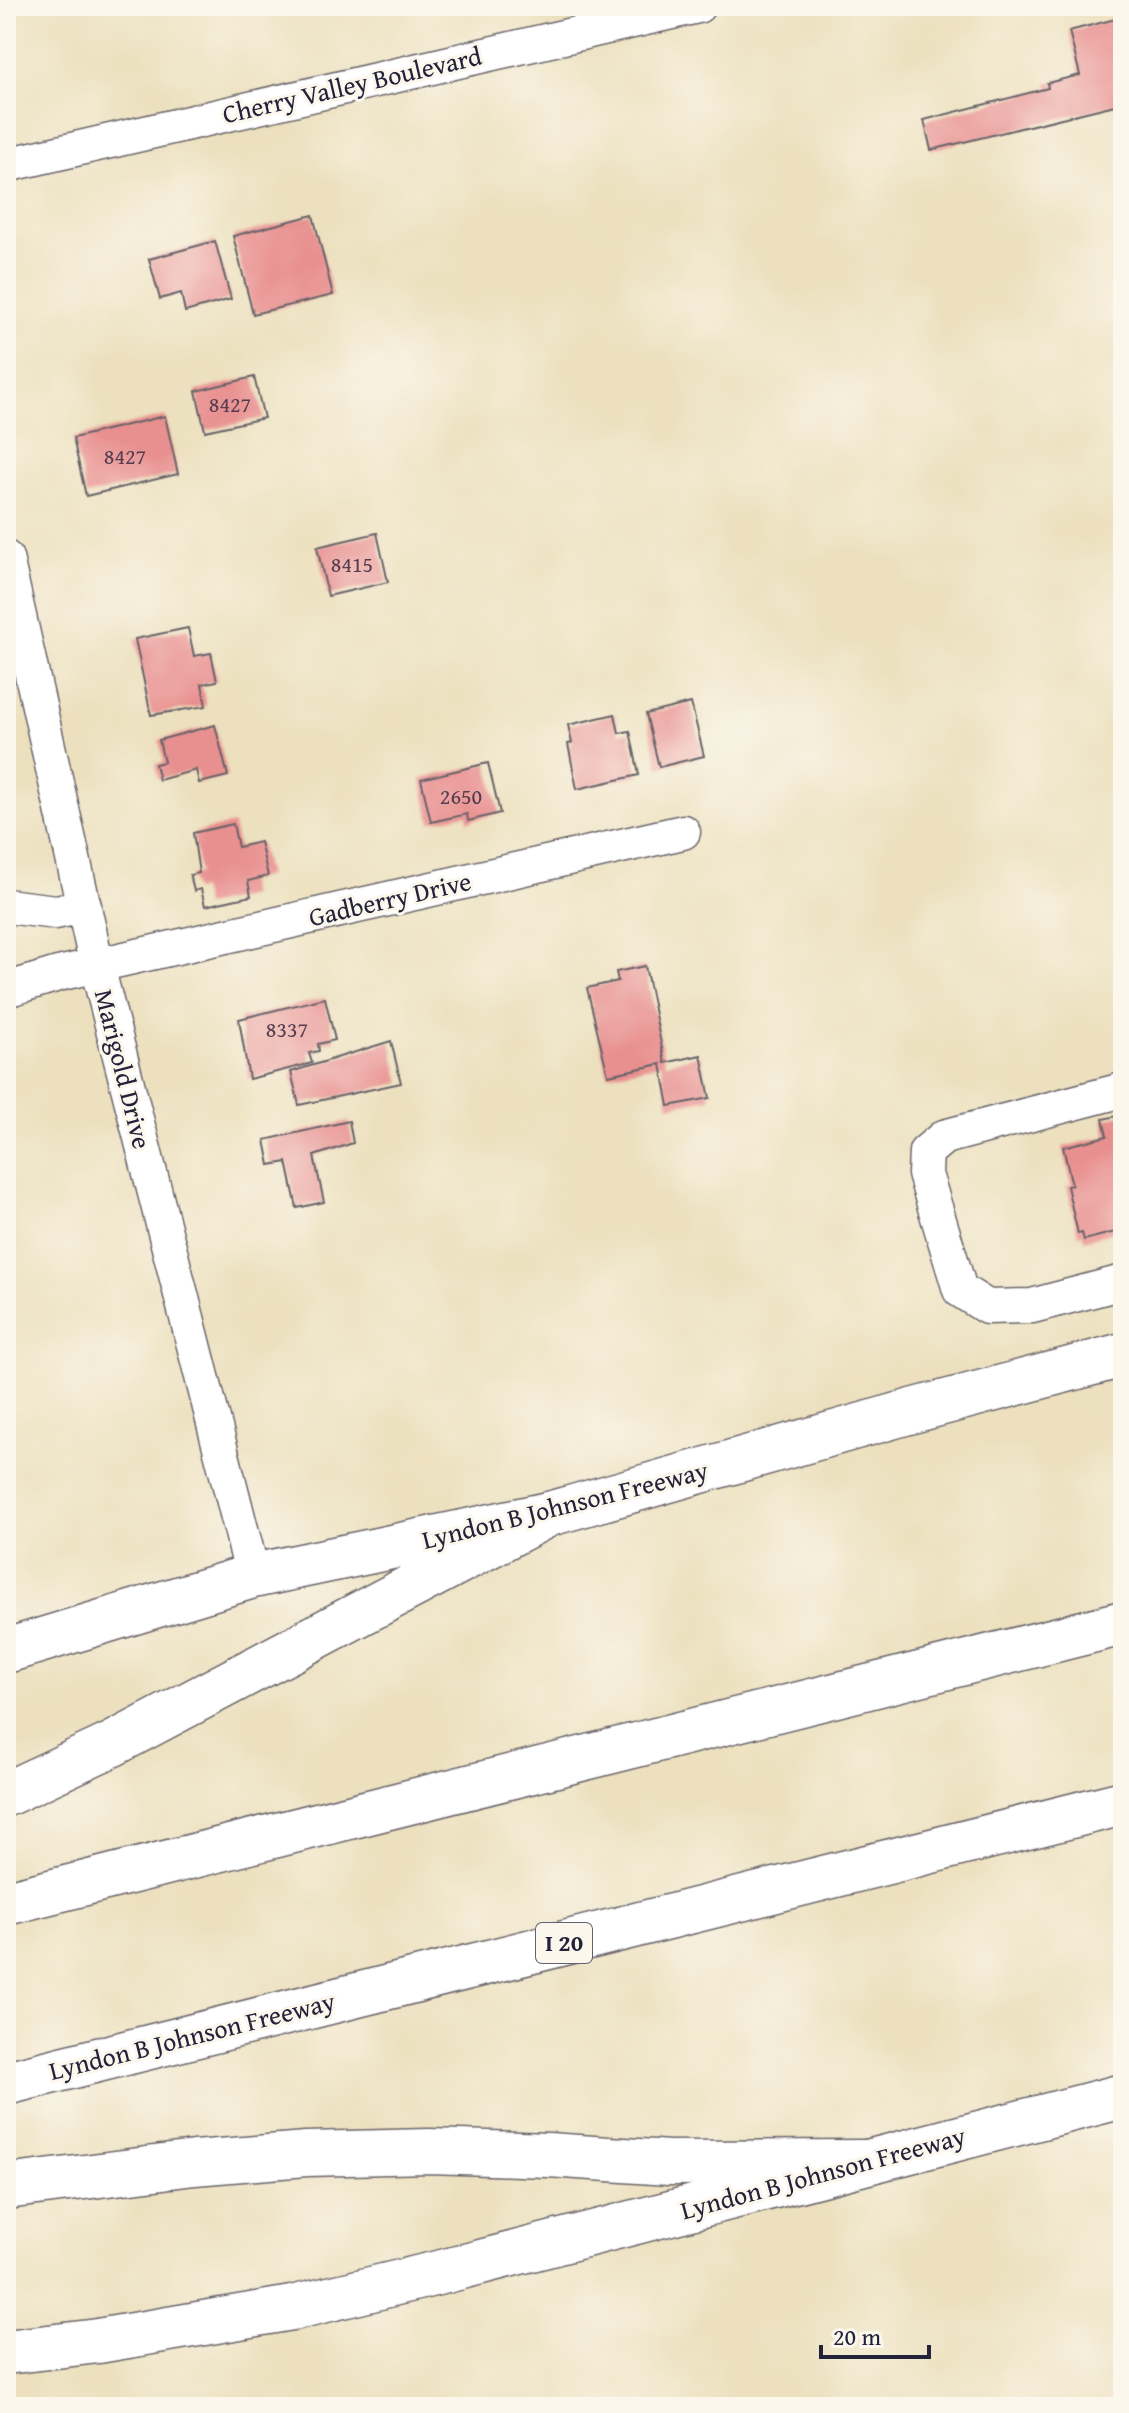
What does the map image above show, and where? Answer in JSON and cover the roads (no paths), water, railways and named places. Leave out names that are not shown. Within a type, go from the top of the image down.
[{"type":"main road","name":"Lyndon B Johnson Freeway","points":[[6,1651],[253,1576],[549,1514],[1123,1355]]},
{"type":"main road","points":[[6,1794],[126,1737],[549,1514]]},
{"type":"main road","points":[[6,1903],[1123,1623]]},
{"type":"main road","name":"Lyndon B Johnson Freeway","points":[[6,2083],[1123,1803]]},
{"type":"main road","name":"Lyndon B Johnson Freeway","points":[[6,2352],[98,2341],[292,2308],[1123,2096]]},
{"type":"main road","points":[[6,2187],[194,2163],[306,2154],[429,2151],[669,2163],[865,2162]]},
{"type":"street","name":"Cherry Valley Boulevard","points":[[6,165],[698,6]]},
{"type":"street","name":"Marigold Drive","points":[[6,558],[10,598],[97,966],[253,1576]]},
{"type":"street","name":"Gadberry Drive","points":[[6,990],[97,966],[683,832]]},
{"type":"street","points":[[6,906],[56,912],[84,906]]},
{"type":"street","points":[[1123,1090],[944,1137],[926,1152],[925,1174],[960,1290],[987,1307],[1032,1306],[1123,1282]]}]
